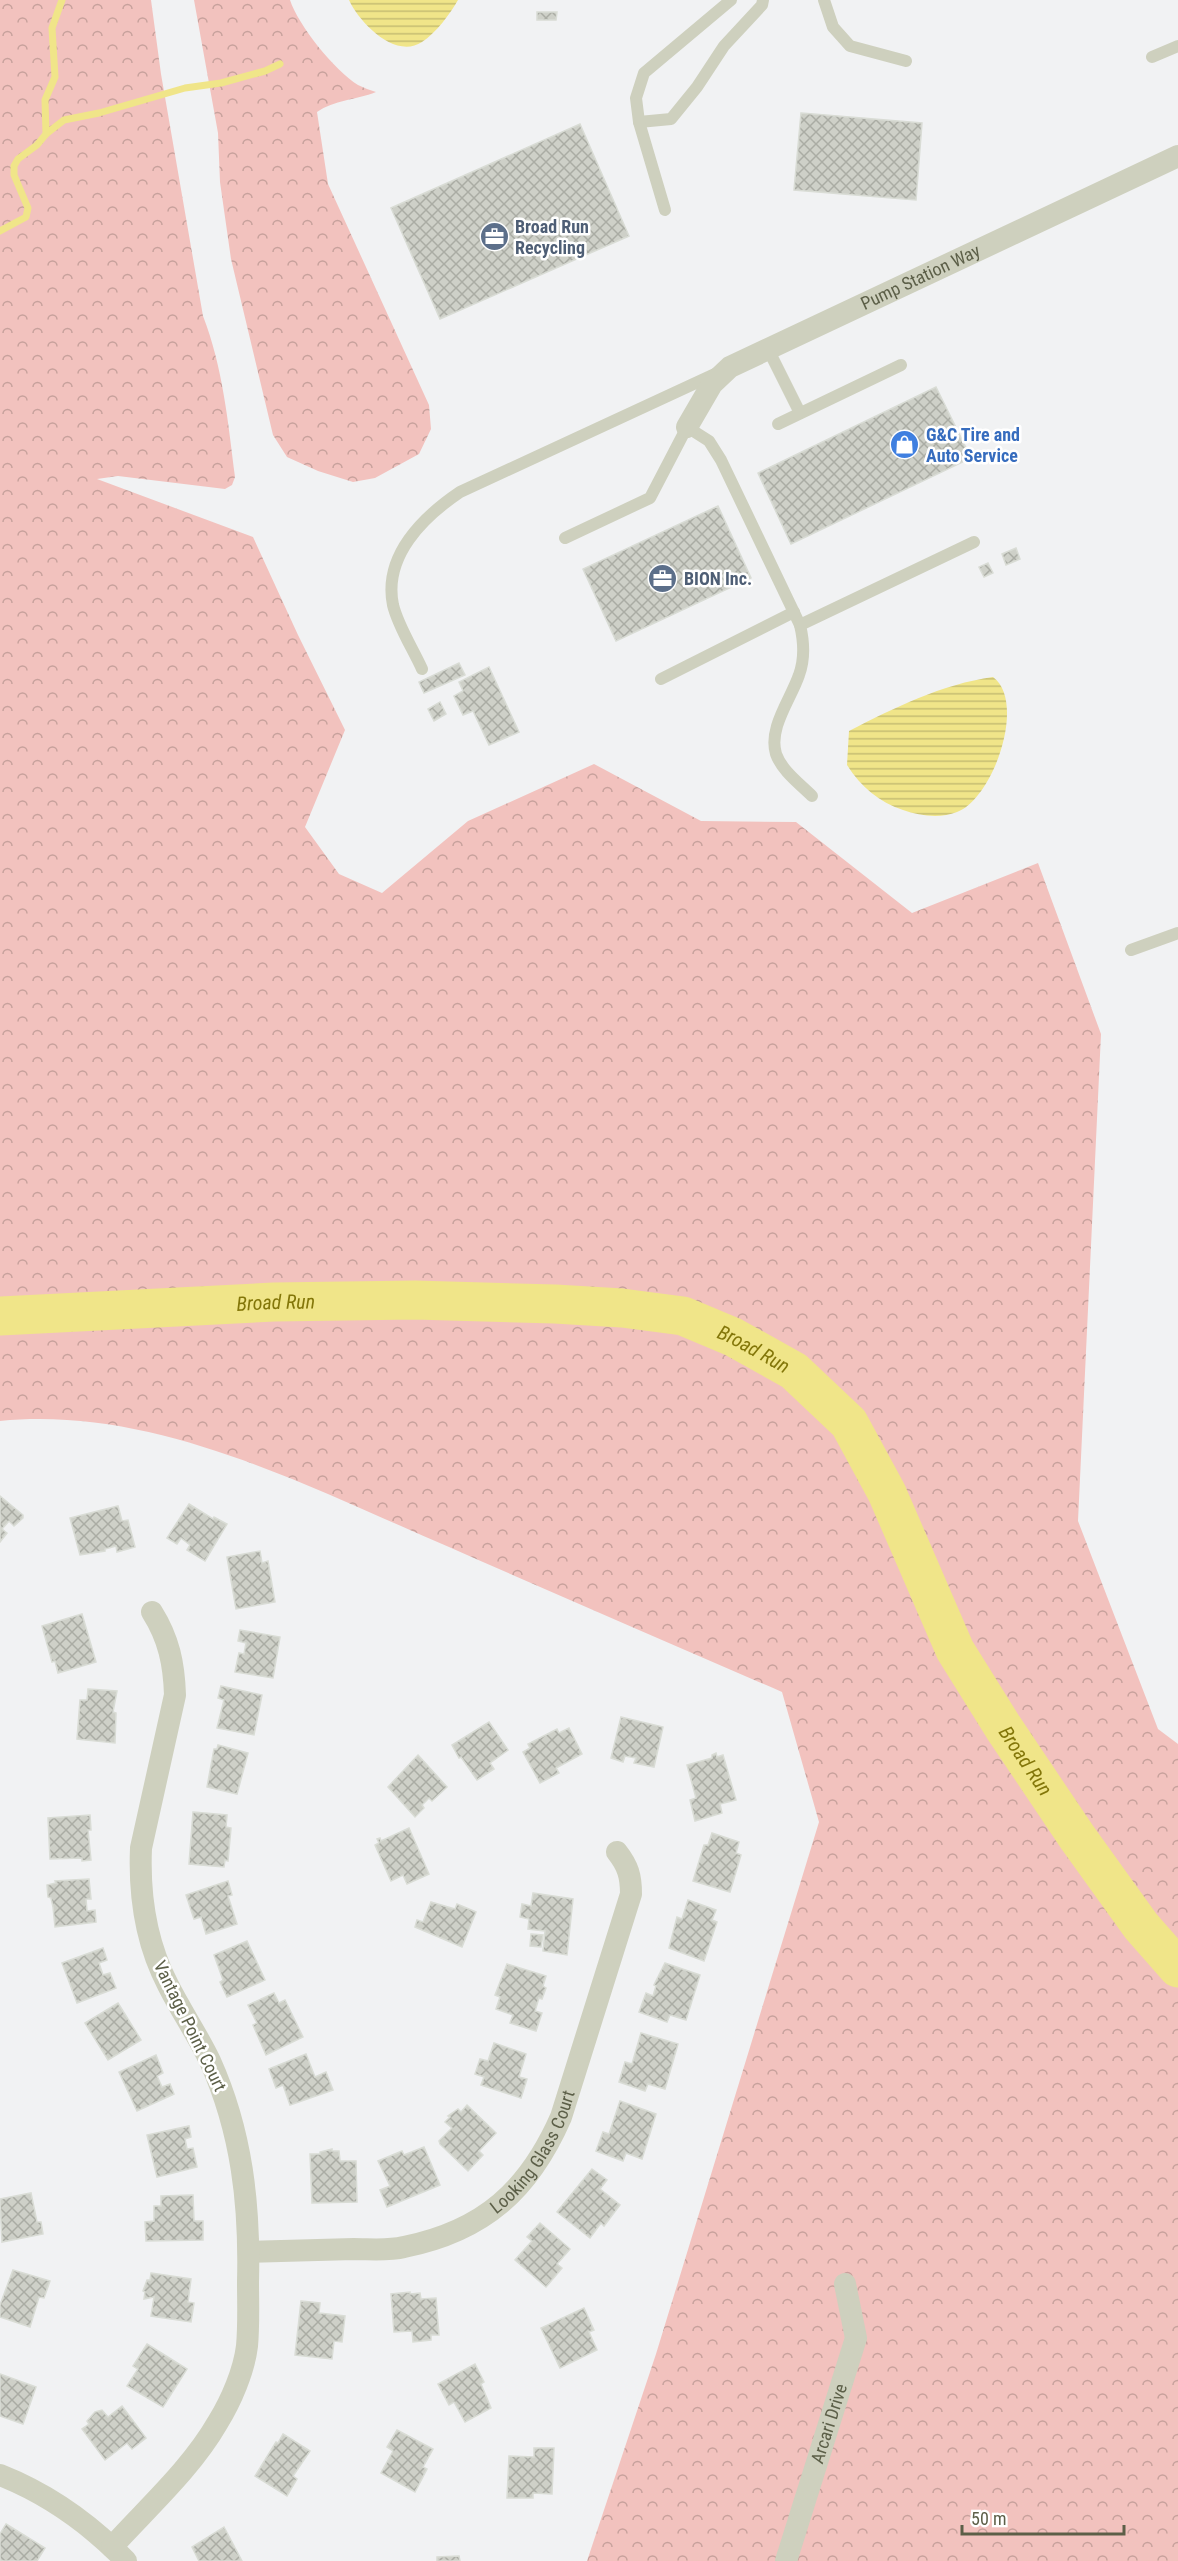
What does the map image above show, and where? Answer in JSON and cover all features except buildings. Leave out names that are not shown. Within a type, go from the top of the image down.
[{"type":"street","name":"Pump Station Way","points":[[687,427],[712,384],[730,367],[1178,156]]},
{"type":"street","name":"Vantage Point Court","points":[[119,2554],[198,2452],[218,2422],[234,2389],[247,2348],[248,2208],[242,2160],[231,2113],[202,2044],[167,1984],[153,1950],[145,1914],[140,1874],[141,1848],[175,1695],[174,1669],[170,1649],[152,1612]]},
{"type":"street","name":"Looking Glass Court","points":[[249,2252],[402,2248],[455,2231],[486,2214],[509,2197],[530,2173],[548,2146],[561,2117],[632,1894],[631,1878],[626,1864],[617,1852]]},
{"type":"street","name":"Arcari Drive","points":[[786,2561],[856,2338],[845,2284]]},
{"type":"street","points":[[0,2475],[47,2498],[72,2514],[119,2554]]},
{"type":"lane","points":[[665,210],[639,122],[636,98],[644,74],[731,0]]},
{"type":"lane","points":[[639,122],[671,119],[697,87],[724,46],[762,5],[763,0]]},
{"type":"lane","points":[[824,0],[833,27],[850,46],[906,61]]},
{"type":"lane","points":[[1152,57],[1178,46]]},
{"type":"lane","points":[[768,349],[800,413]]},
{"type":"lane","points":[[778,424],[901,365]]},
{"type":"lane","points":[[422,669],[394,607],[392,594],[399,560],[408,538],[417,527],[442,504],[460,492],[730,367]]},
{"type":"lane","points":[[565,538],[650,498],[687,427],[709,441],[721,460],[800,625],[804,654],[799,675],[776,732],[774,743],[784,768],[812,796]]},
{"type":"lane","points":[[800,625],[974,542]]},
{"type":"lane","points":[[661,679],[794,612]]},
{"type":"lane","points":[[1131,950],[1178,933]]},
{"type":"green space","points":[[0,0],[151,0],[161,74],[203,316],[220,375],[235,477],[232,485],[225,489],[118,476],[97,479],[253,537],[345,730],[305,827],[339,874],[382,893],[468,821],[594,764],[701,821],[796,822],[912,913],[1038,863],[1101,1034],[1078,1521],[1158,1729],[1178,1744],[1178,2561],[587,2561],[656,2354],[819,1822],[782,1692],[342,1500],[231,1456],[174,1438],[116,1426],[58,1419],[0,1421]]},
{"type":"green space","points":[[194,0],[290,0],[301,22],[328,59],[358,85],[376,92],[331,105],[317,112],[328,184],[429,405],[431,429],[419,454],[375,478],[353,482],[318,471],[287,457],[273,435],[231,259],[220,182],[218,133]]},
{"type":"shaded area","points":[[349,0],[458,0],[432,34],[412,46],[401,46],[379,36],[369,28]]},
{"type":"shaded area","points":[[993,677],[1003,689],[1007,707],[1006,727],[1001,749],[983,789],[970,803],[957,812],[930,816],[894,807],[871,793],[847,765],[849,731],[937,691]]},
{"type":"waterway","points":[[0,231],[26,217],[28,208],[14,175],[14,166],[18,159],[37,145],[46,134],[45,100],[55,77],[52,28],[62,0]]},
{"type":"waterway","points":[[46,134],[64,120],[99,113],[185,88],[221,83],[265,71],[280,64]]},
{"type":"waterway","name":"Broad Run","points":[[0,1316],[274,1302],[415,1300],[555,1304],[622,1308],[683,1316],[733,1337],[794,1371],[849,1423],[887,1493],[955,1650],[1003,1727],[1077,1837],[1141,1926],[1178,1968]]},
{"type":"place","name":"Broad Run Recycling","points":[[494,237]]},
{"type":"place","name":"G&C Tire and Auto Service","points":[[905,445]]},
{"type":"place","name":"BION Inc.","points":[[663,579]]}]
